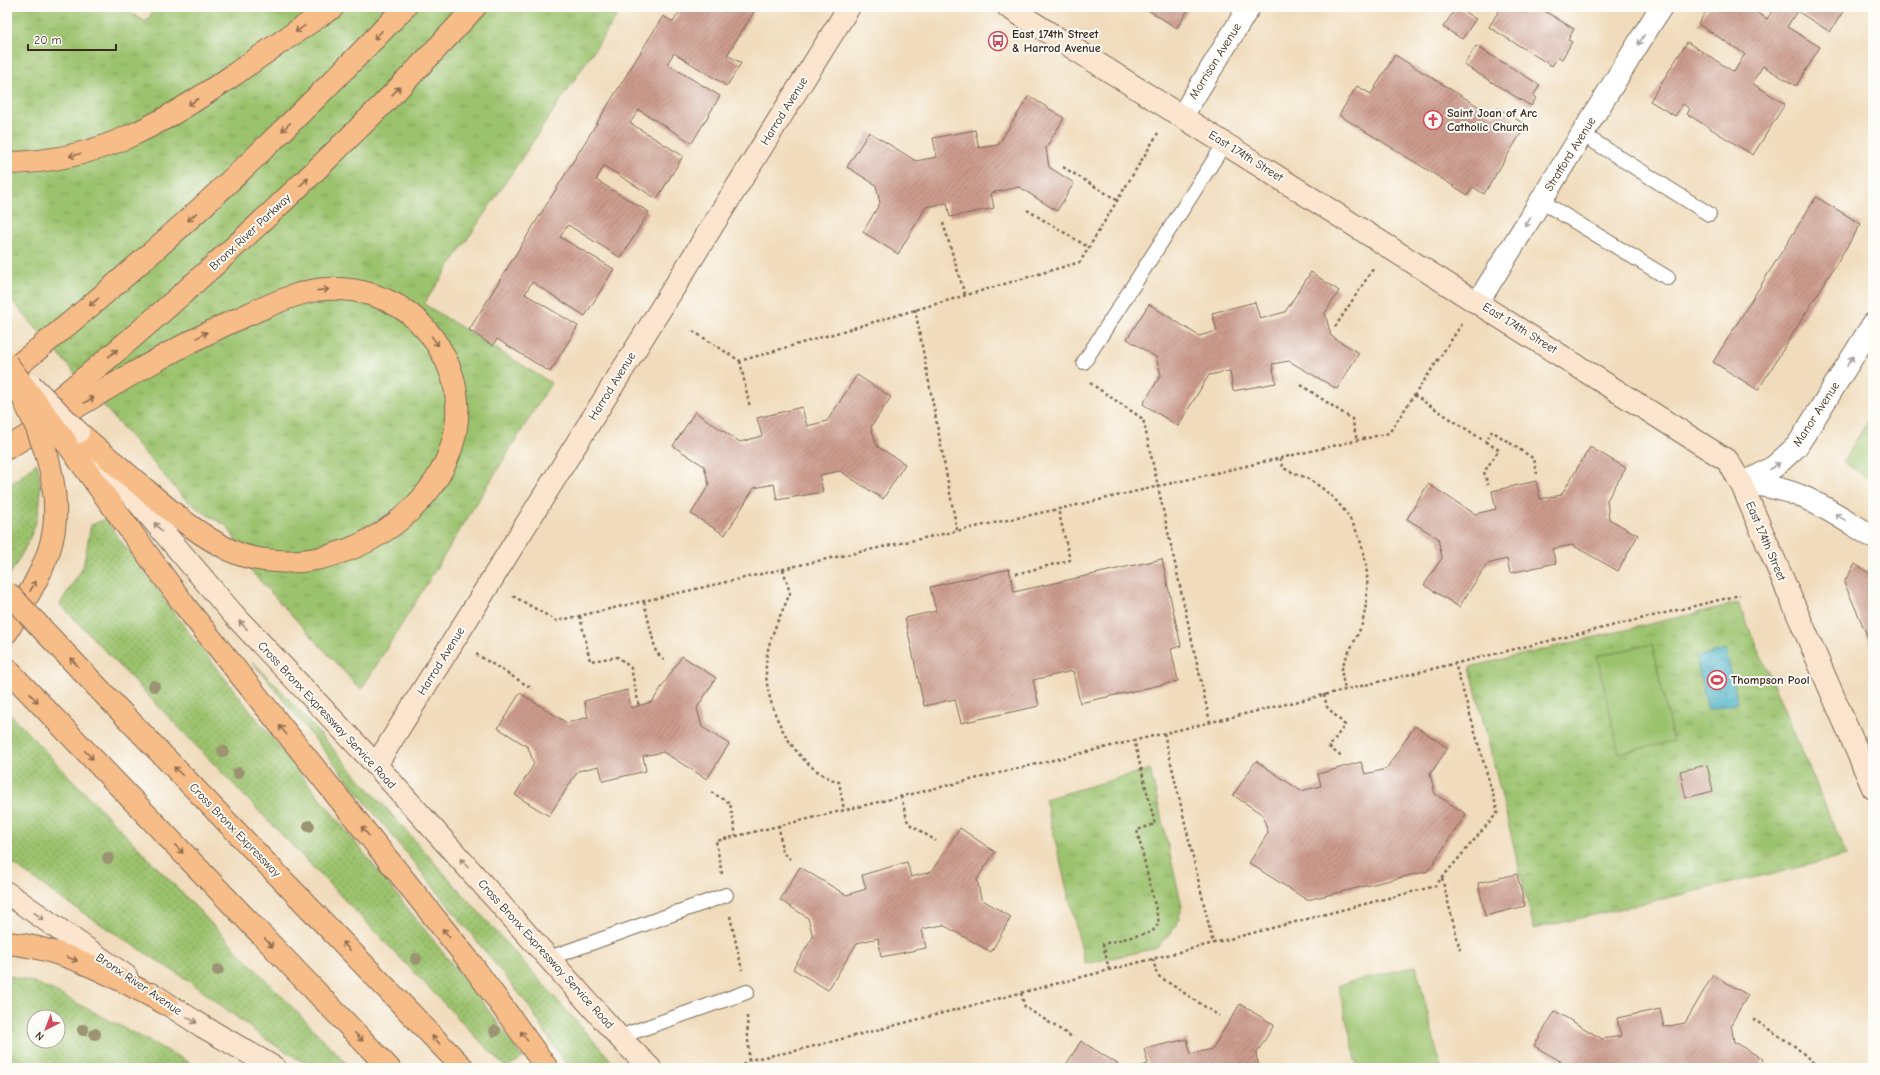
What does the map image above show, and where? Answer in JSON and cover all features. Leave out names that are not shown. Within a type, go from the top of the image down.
[{"type":"main road","points":[[7,163],[36,162],[74,156],[115,143],[137,133],[176,112],[332,7]]},
{"type":"main road","points":[[7,374],[138,264],[214,196],[314,100],[404,7]]},
{"type":"main road","name":"Bronx River Parkway","points":[[7,440],[126,342],[246,236],[365,123],[475,7]]},
{"type":"main road","name":"Harrod Avenue","points":[[376,765],[849,7]]},
{"type":"main road","name":"East 174th Street","points":[[1008,7],[1724,456],[1732,466],[1741,483],[1873,788]]},
{"type":"main road","points":[[7,448],[209,331],[282,300],[322,289],[340,289],[380,297],[413,316],[438,344],[448,362],[458,403],[458,421],[448,456],[427,491],[413,508],[382,534],[363,544],[346,552],[306,561],[288,562],[257,559],[235,552],[220,545],[182,521],[72,437]]},
{"type":"main road","name":"Cross Bronx Expressway Service Road","points":[[7,360],[72,437],[233,614],[376,765],[620,1037],[650,1068]]},
{"type":"main road","points":[[7,364],[72,437],[185,606],[470,962],[547,1068]]},
{"type":"main road","points":[[7,368],[26,404],[47,456],[56,500],[56,522],[55,534],[49,554],[39,576],[7,632]]},
{"type":"main road","name":"Cross Bronx Expressway","points":[[7,592],[463,1068]]},
{"type":"main road","points":[[7,670],[389,1068]]},
{"type":"main road","name":"Bronx River Avenue","points":[[7,893],[168,1005],[275,1068]]},
{"type":"main road","points":[[7,943],[43,949],[63,955],[111,976],[168,1005]]},
{"type":"street","name":"Morrison Avenue","points":[[1177,113],[1249,7]]},
{"type":"street","name":"Stratford Avenue","points":[[1478,302],[1661,7]]},
{"type":"street","name":"Manor Avenue","points":[[1741,483],[1758,476],[1775,466],[1797,446],[1873,324]]},
{"type":"street","points":[[1741,483],[1767,485],[1804,496],[1873,537]]},
{"type":"lane","points":[[1582,134],[1710,214]]},
{"type":"lane","points":[[1084,362],[1225,143]]},
{"type":"lane","points":[[1541,201],[1668,278]]},
{"type":"lane","points":[[549,958],[726,895]]},
{"type":"lane","points":[[620,1037],[746,992]]},
{"type":"path","points":[[740,361],[1080,262],[1117,200],[1177,113]]},
{"type":"path","points":[[1063,167],[1117,200]]},
{"type":"path","points":[[1027,210],[1088,248]]},
{"type":"path","points":[[944,223],[965,295]]},
{"type":"path","points":[[1335,327],[1388,245]]},
{"type":"path","points":[[490,582],[557,621],[1389,433],[1478,302]]},
{"type":"path","points":[[915,310],[957,530]]},
{"type":"path","points":[[693,330],[740,361],[750,408]]},
{"type":"path","points":[[1084,362],[1076,374],[1143,419],[1156,486],[1210,722]]},
{"type":"path","points":[[1301,385],[1352,419],[1357,440]]},
{"type":"path","points":[[1414,395],[1498,450],[1484,472],[1488,485]]},
{"type":"path","points":[[1486,442],[1492,431],[1534,459],[1537,474]]},
{"type":"path","points":[[1280,458],[1283,468],[1314,483],[1332,497],[1346,512],[1357,530],[1365,556],[1368,577],[1365,612],[1361,626],[1342,668],[1345,690]]},
{"type":"path","points":[[1016,574],[1070,560],[1058,509]]},
{"type":"path","points":[[783,569],[790,593],[772,635],[766,665],[772,707],[792,744],[802,758],[828,779],[839,782],[844,810]]},
{"type":"path","points":[[749,1060],[746,992],[716,841],[1740,595]]},
{"type":"path","points":[[644,602],[656,652],[666,661]]},
{"type":"path","points":[[580,616],[590,661],[618,657],[631,668],[639,706]]},
{"type":"path","points":[[453,641],[533,689]]},
{"type":"path","points":[[738,1068],[749,1060],[799,1050],[1435,886],[1498,812],[1455,663]]},
{"type":"path","points":[[1324,694],[1327,707],[1345,725],[1329,747],[1343,758]]},
{"type":"path","points":[[1164,733],[1213,943]]},
{"type":"path","points":[[1109,970],[1103,944],[1152,932],[1159,923],[1137,830],[1155,824],[1134,740]]},
{"type":"path","points":[[711,792],[730,803],[736,836]]},
{"type":"path","points":[[902,796],[908,823],[936,841]]},
{"type":"path","points":[[779,825],[782,852],[790,859]]},
{"type":"path","points":[[1442,878],[1460,950]]},
{"type":"path","points":[[1153,959],[1157,975],[1219,1016]]},
{"type":"path","points":[[1021,993],[1025,1007],[1072,1037]]},
{"type":"path","points":[[1753,1019],[1796,1047],[1819,1068]]},
{"type":"green space","points":[[7,7],[121,7],[146,22],[156,7],[623,7],[424,304],[551,383],[361,690],[249,569],[235,539],[227,526],[202,512],[182,496],[7,295]]},
{"type":"green space","points":[[1873,413],[1873,481],[1843,462]]},
{"type":"green space","points":[[37,463],[40,480],[39,511],[30,538],[7,579],[7,487]]},
{"type":"green space","points":[[105,519],[195,641],[483,1003],[523,1058],[506,1068],[60,604],[83,567],[91,525]]},
{"type":"green space","points":[[1738,603],[1847,856],[1534,929],[1470,667]]},
{"type":"green space","points":[[1652,644],[1673,741],[1619,753],[1597,656]]},
{"type":"green space","points":[[252,661],[276,685],[618,1068],[568,1068],[528,1005]]},
{"type":"green space","points":[[7,711],[351,1068],[314,1068],[283,1050],[264,1038],[189,981],[60,898],[7,859]]},
{"type":"green space","points":[[1150,769],[1182,906],[1177,925],[1157,948],[1085,964],[1045,799]]},
{"type":"green space","points":[[1416,966],[1441,1068],[1358,1068],[1338,985]]},
{"type":"green space","points":[[7,975],[35,983],[52,990],[200,1068],[7,1068]]},
{"type":"water","name":"Thompson Pool","points":[[1726,650],[1738,703],[1708,710],[1696,657]]},
{"type":"building","points":[[683,7],[757,7],[727,55],[741,63],[727,86],[674,53],[667,64],[720,96],[692,143],[639,110],[630,123],[683,156],[657,199],[604,166],[596,180],[649,212],[621,258],[568,225],[560,237],[614,269],[585,316],[532,282],[525,294],[578,326],[550,372],[497,339],[493,346],[469,330],[663,16],[673,22]]},
{"type":"building","points":[[1143,7],[1190,7],[1177,28]]},
{"type":"building","points":[[1457,7],[1476,19],[1462,39],[1443,27]]},
{"type":"building","points":[[1501,7],[1538,7],[1574,29],[1568,40],[1572,42],[1562,59],[1558,57],[1552,66],[1489,27]]},
{"type":"building","points":[[1709,7],[1748,7],[1767,19],[1775,7],[1846,7],[1830,32],[1797,11],[1787,27],[1820,47],[1796,86],[1763,66],[1752,83],[1785,104],[1753,155],[1687,114],[1690,109],[1683,104],[1675,116],[1650,101],[1687,42],[1734,72],[1745,54],[1698,24]]},
{"type":"building","points":[[1476,46],[1540,85],[1533,96],[1536,98],[1531,106],[1464,65]]},
{"type":"building","name":"Saint Joan of Arc Catholic Church","points":[[1395,55],[1494,116],[1498,108],[1526,125],[1484,194],[1473,187],[1468,195],[1339,115],[1357,86],[1371,94]]},
{"type":"building","points":[[1029,96],[1064,118],[1046,148],[1049,167],[1074,183],[1057,211],[1019,187],[991,193],[994,208],[950,217],[947,203],[926,207],[898,254],[863,232],[880,203],[876,185],[847,167],[869,132],[916,161],[937,157],[933,138],[975,130],[979,148],[998,145]]},
{"type":"building","points":[[1816,197],[1861,224],[1758,390],[1713,362]]},
{"type":"building","points":[[1311,272],[1339,291],[1325,313],[1331,336],[1359,353],[1337,389],[1289,361],[1272,364],[1276,383],[1233,391],[1230,371],[1209,375],[1178,426],[1143,404],[1161,375],[1156,357],[1127,339],[1149,304],[1199,336],[1217,331],[1212,313],[1255,302],[1260,319],[1285,312]]},
{"type":"building","points":[[857,375],[891,397],[871,427],[877,446],[905,464],[883,499],[840,471],[820,475],[823,492],[777,500],[774,484],[754,488],[725,535],[691,514],[709,485],[704,466],[673,446],[695,412],[740,442],[762,436],[757,418],[802,407],[807,426],[827,421]]},
{"type":"building","points":[[1590,447],[1626,468],[1607,500],[1609,519],[1638,535],[1618,571],[1572,545],[1552,549],[1556,563],[1510,573],[1507,559],[1487,564],[1459,607],[1424,585],[1442,558],[1438,538],[1407,519],[1428,484],[1475,514],[1496,509],[1492,491],[1536,481],[1540,499],[1561,495]]},
{"type":"building","points":[[1162,559],[1181,646],[1171,649],[1178,681],[1080,703],[1073,671],[1033,680],[1039,706],[961,723],[955,699],[924,706],[905,618],[936,611],[930,587],[1009,569],[1014,592]]},
{"type":"building","points":[[1855,564],[1873,575],[1873,649],[1844,582]]},
{"type":"building","points":[[682,656],[716,678],[697,708],[702,727],[729,744],[707,779],[663,752],[643,756],[646,771],[603,781],[599,766],[578,771],[549,816],[515,795],[534,764],[528,747],[498,728],[520,693],[567,723],[588,717],[584,701],[627,690],[631,708],[652,702]]},
{"type":"building","points":[[1415,726],[1448,748],[1430,774],[1435,794],[1466,814],[1428,871],[1307,900],[1249,863],[1268,833],[1263,815],[1233,795],[1256,761],[1301,791],[1321,786],[1318,774],[1361,762],[1365,774],[1386,769]]},
{"type":"building","points":[[1707,765],[1713,791],[1686,798],[1680,771]]},
{"type":"building","points":[[960,828],[995,852],[977,879],[981,899],[1011,917],[991,952],[943,925],[922,929],[926,948],[881,957],[878,938],[857,943],[828,990],[793,969],[813,937],[808,918],[780,900],[800,867],[846,895],[866,889],[862,875],[907,862],[911,877],[931,872]]},
{"type":"building","points":[[1517,874],[1525,906],[1485,916],[1478,883]]},
{"type":"building","points":[[1713,975],[1748,995],[1731,1024],[1734,1042],[1763,1059],[1758,1068],[1696,1068],[1693,1066],[1685,1068],[1563,1068],[1562,1062],[1534,1046],[1555,1011],[1602,1039],[1621,1036],[1617,1018],[1660,1009],[1664,1027],[1685,1023]]},
{"type":"building","points":[[1240,1004],[1274,1025],[1256,1054],[1259,1068],[1135,1068],[1148,1064],[1144,1049],[1187,1039],[1191,1054],[1212,1049]]},
{"type":"building","points":[[1081,1041],[1124,1068],[1064,1068]]},
{"type":"place","name":"East 174th Street & Harrod Avenue","points":[[998,41]]},
{"type":"place","name":"Saint Joan of Arc Catholic Church","points":[[1433,120]]},
{"type":"place","name":"Thompson Pool","points":[[1717,680]]}]
